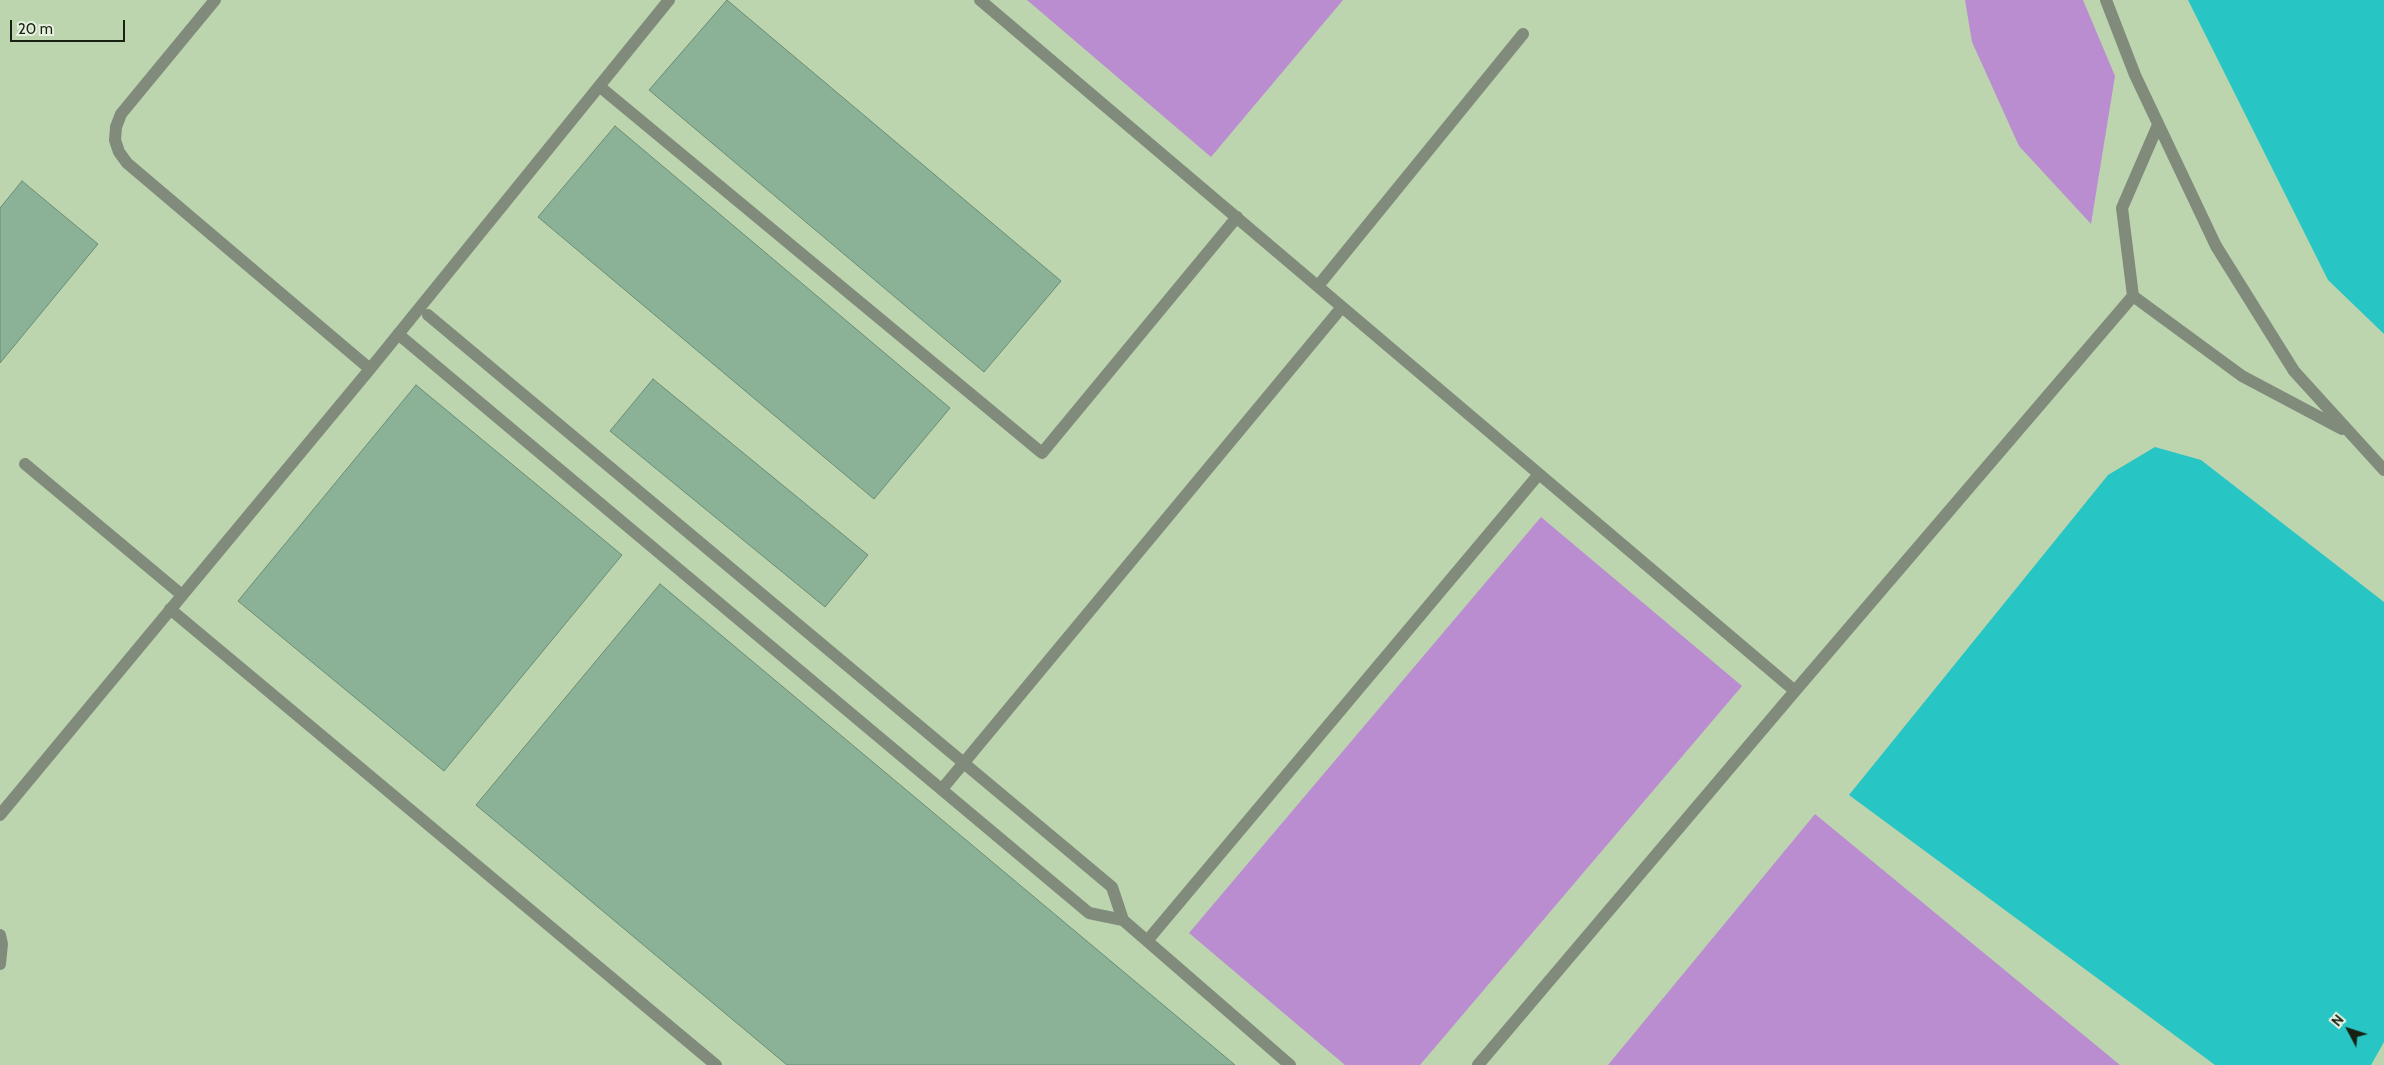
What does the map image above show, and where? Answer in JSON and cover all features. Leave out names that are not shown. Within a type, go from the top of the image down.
[{"type":"street","points":[[215,0],[121,114],[116,126],[115,140],[119,152],[127,163],[370,369]]},
{"type":"street","points":[[0,815],[370,369],[670,0]]},
{"type":"street","points":[[980,0],[1795,691]]},
{"type":"street","points":[[2106,0],[2135,75],[2216,246],[2288,362],[2384,470]]},
{"type":"street","points":[[1318,286],[1523,34]]},
{"type":"street","points":[[599,86],[1042,453],[1237,217]]},
{"type":"street","points":[[2158,126],[2122,208],[2133,296],[2242,376],[2351,434]]},
{"type":"street","points":[[1478,1065],[2133,296]]},
{"type":"street","points":[[942,789],[1342,307]]},
{"type":"street","points":[[428,315],[1112,887],[1123,920],[1290,1065]]},
{"type":"street","points":[[398,334],[1089,913],[1123,920]]},
{"type":"street","points":[[25,464],[182,595]]},
{"type":"street","points":[[1146,941],[1539,474]]},
{"type":"street","points":[[170,609],[716,1065]]},
{"type":"street","points":[[0,935],[2,944],[0,964]]},
{"type":"shaded area","points":[[1027,0],[1343,0],[1211,157]]},
{"type":"shaded area","points":[[1965,0],[2083,0],[2115,76],[2091,224],[2019,146],[1972,42]]},
{"type":"shaded area","points":[[1541,517],[1742,686],[1420,1065],[1345,1065],[1189,933]]},
{"type":"shaded area","points":[[1815,814],[2120,1065],[1608,1065]]},
{"type":"water","points":[[2188,0],[2384,0],[2384,334],[2328,280]]},
{"type":"water","points":[[2155,447],[2201,460],[2384,602],[2384,1042],[2371,1065],[2215,1065],[1849,795],[2108,475]]},
{"type":"building","points":[[727,0],[1061,281],[984,372],[649,90]]},
{"type":"building","points":[[615,126],[950,408],[874,499],[538,217]]},
{"type":"building","points":[[22,181],[98,244],[0,363],[0,208]]},
{"type":"building","points":[[653,379],[868,555],[825,607],[610,431]]},
{"type":"building","points":[[416,385],[622,555],[444,771],[238,601]]},
{"type":"building","points":[[660,584],[1235,1065],[787,1065],[476,805]]}]
